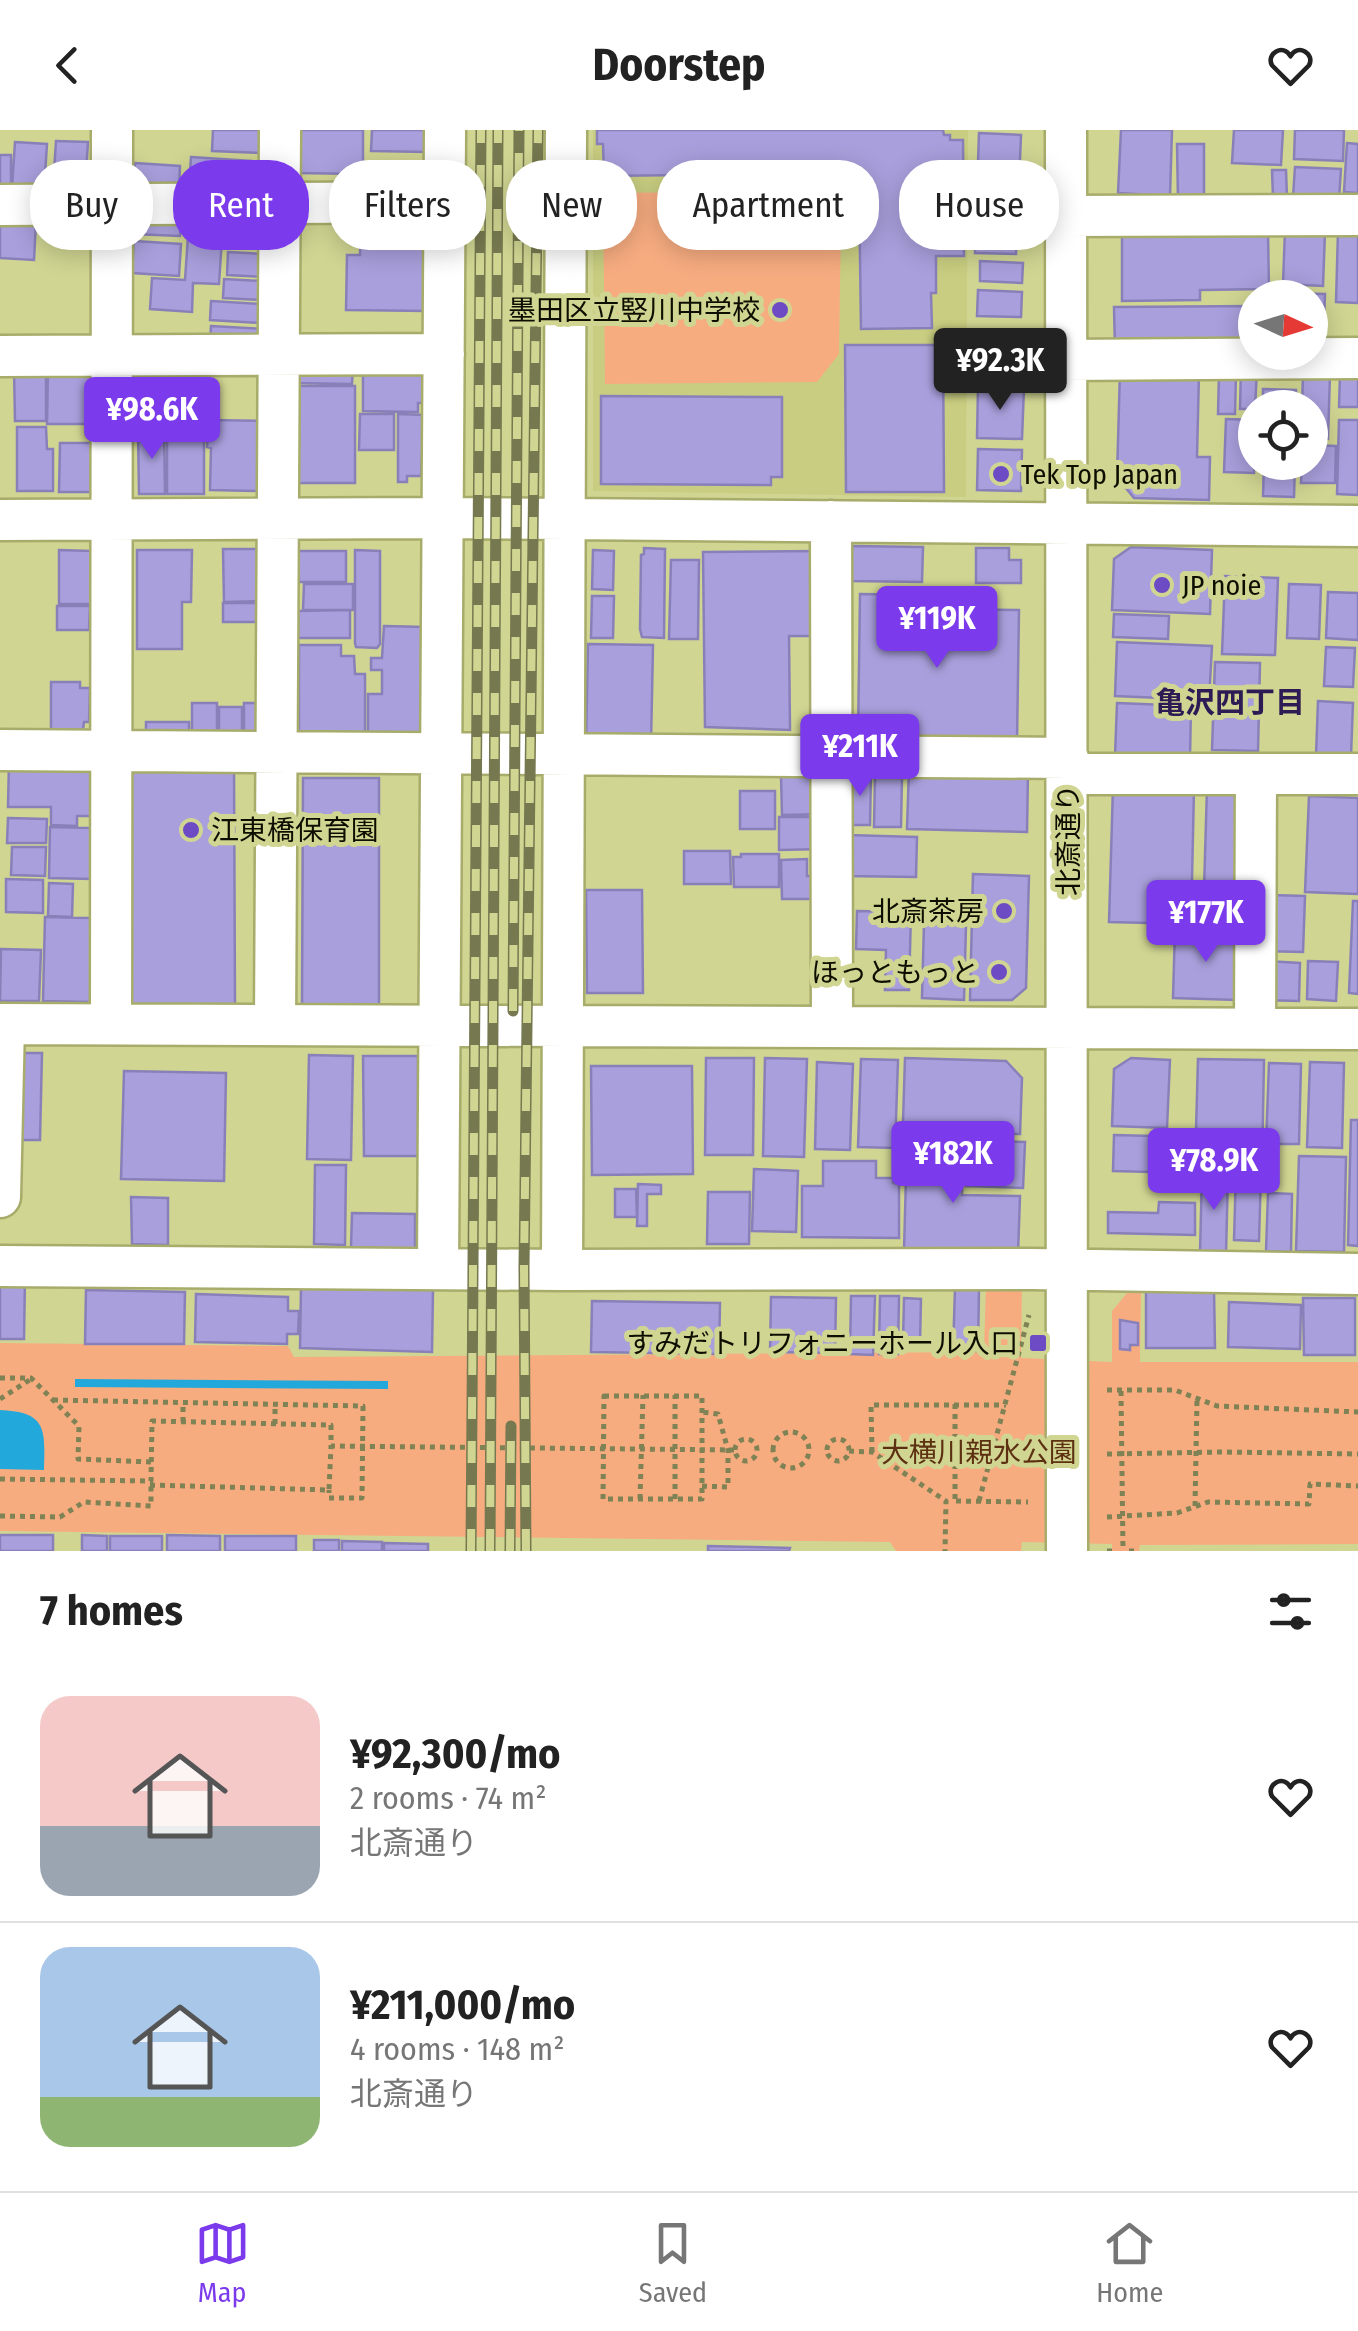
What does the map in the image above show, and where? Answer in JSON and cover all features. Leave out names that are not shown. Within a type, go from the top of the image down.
[{"type":"street","points":[[112,130],[112,160]]},
{"type":"street","points":[[280,130],[280,160]]},
{"type":"street","points":[[446,130],[446,160]]},
{"type":"street","points":[[562,1270],[566,130]]},
{"type":"street","name":"北斎通り","points":[[1066,130],[1067,1551]]},
{"type":"street","points":[[0,204],[30,204]]},
{"type":"street","points":[[1066,216],[1358,215]]},
{"type":"street","points":[[111,1024],[113,250]]},
{"type":"street","points":[[276,1024],[280,250]]},
{"type":"street","points":[[438,1269],[445,250]]},
{"type":"street","points":[[0,356],[444,354]]},
{"type":"street","points":[[1065,360],[1358,358]]},
{"type":"street","points":[[0,520],[443,518],[1358,526]]},
{"type":"street","points":[[831,521],[832,1027]]},
{"type":"street","points":[[0,750],[832,756],[1256,774],[1358,774]]},
{"type":"street","points":[[1254,1028],[1256,774]]},
{"type":"street","points":[[0,1197],[2,1024],[1358,1029]]},
{"type":"street","points":[[0,1266],[562,1270],[1067,1284],[1358,1274]]},
{"type":"path","points":[[979,1501],[1030,1312]]},
{"type":"path","points":[[0,1378],[32,1378],[78,1426],[78,1459],[151,1462]]},
{"type":"path","points":[[0,1399],[32,1378]]},
{"type":"path","points":[[1107,1390],[1174,1390],[1217,1406],[1358,1412]]},
{"type":"path","points":[[1122,1390],[1122,1516],[1129,1551]]},
{"type":"path","points":[[640,1499],[643,1395]]},
{"type":"path","points":[[604,1396],[675,1396],[702,1396],[702,1499],[603,1499],[604,1396]]},
{"type":"path","points":[[675,1396],[675,1499]]},
{"type":"path","points":[[1194,1506],[1198,1399]]},
{"type":"path","points":[[0,1516],[60,1517],[84,1502],[150,1506],[152,1421],[331,1424],[329,1498],[362,1498],[363,1406],[53,1400]]},
{"type":"path","points":[[182,1422],[183,1403]]},
{"type":"path","points":[[274,1424],[275,1404]]},
{"type":"path","points":[[872,1452],[872,1404],[1006,1404]]},
{"type":"path","points":[[955,1404],[955,1501]]},
{"type":"path","points":[[702,1412],[718,1414],[731,1450],[738,1458],[751,1460],[757,1450]]},
{"type":"path","points":[[790,1432],[802,1434],[809,1451],[801,1466],[790,1468],[775,1460],[773,1451],[778,1436],[790,1432]]},
{"type":"path","points":[[702,1486],[728,1487],[731,1450],[736,1444],[746,1438],[753,1440],[757,1450]]},
{"type":"path","points":[[826,1451],[830,1441],[837,1439],[844,1441],[849,1450]]},
{"type":"path","points":[[331,1446],[731,1450]]},
{"type":"path","points":[[757,1450],[773,1451]]},
{"type":"path","points":[[849,1450],[872,1452],[946,1501],[1028,1502]]},
{"type":"path","points":[[826,1451],[832,1460],[840,1462],[849,1450]]},
{"type":"path","points":[[809,1451],[826,1451]]},
{"type":"path","points":[[1106,1454],[1358,1454]]},
{"type":"path","points":[[0,1479],[329,1490]]},
{"type":"path","points":[[1107,1518],[1177,1512],[1208,1502],[1309,1504],[1310,1484],[1358,1486]]},
{"type":"path","points":[[945,1551],[946,1501]]},
{"type":"shaded area","name":"墨田区立竪川中学校","points":[[593,130],[968,130],[968,160],[899,160],[899,250],[967,250],[966,497],[593,491],[593,250],[637,250],[637,160],[593,160]]},
{"type":"green space","points":[[657,192],[657,250],[841,250],[839,354],[817,382],[605,384],[604,250],[637,250],[637,193]]},
{"type":"green space","name":"大横川親水公園","points":[[986,1283],[1022,1285],[1021,1358],[1112,1362],[1112,1311],[1128,1292],[1141,1292],[1140,1362],[1358,1362],[1358,1544],[1140,1545],[1139,1551],[1112,1551],[1112,1544],[1022,1542],[1021,1551],[896,1551],[890,1542],[0,1531],[0,1343],[288,1346],[294,1357],[984,1352]]},
{"type":"water","points":[[75,1379],[388,1381],[388,1389],[75,1387]]},
{"type":"water","points":[[0,1410],[27,1414],[40,1425],[44,1470],[0,1469]]},
{"type":"building","points":[[213,130],[264,130],[263,153],[212,151]]},
{"type":"building","points":[[295,130],[363,130],[363,160],[329,160],[329,174],[309,173],[309,160],[294,160]]},
{"type":"building","points":[[372,130],[428,130],[428,152],[371,151]]},
{"type":"building","points":[[597,130],[943,130],[950,140],[963,140],[963,160],[899,160],[899,250],[964,250],[964,256],[936,256],[932,328],[861,329],[860,250],[879,250],[879,160],[657,160],[657,175],[637,176],[637,160],[604,160],[603,144],[597,144]]},
{"type":"building","points":[[1121,130],[1172,130],[1170,196],[1118,193]]},
{"type":"building","points":[[1234,130],[1283,130],[1281,165],[1232,163]]},
{"type":"building","points":[[1295,130],[1344,130],[1343,161],[1294,159]]},
{"type":"building","points":[[979,133],[1021,135],[1020,160],[978,160]]},
{"type":"building","points":[[56,141],[88,142],[87,160],[55,160]]},
{"type":"building","points":[[15,142],[47,144],[46,160],[30,160],[30,189],[12,188]]},
{"type":"building","points":[[1347,143],[1358,144],[1358,193],[1344,192]]},
{"type":"building","points":[[1177,144],[1204,144],[1204,200],[1178,200]]},
{"type":"building","points":[[0,155],[11,155],[11,194],[0,194]]},
{"type":"building","points":[[191,157],[236,160],[191,160]]},
{"type":"building","points":[[153,164],[173,166],[173,190],[153,188]]},
{"type":"building","points":[[1295,167],[1341,169],[1339,199],[1293,197]]},
{"type":"building","points":[[1272,170],[1286,170],[1287,198],[1273,198]]},
{"type":"building","points":[[153,212],[173,213],[173,236],[153,235]]},
{"type":"building","points":[[0,220],[30,222],[34,260],[0,258]]},
{"type":"building","points":[[1285,230],[1325,232],[1323,280],[1283,280]]},
{"type":"building","points":[[1338,231],[1358,232],[1358,303],[1336,302]]},
{"type":"building","points":[[1268,232],[1269,280],[1238,280],[1238,289],[1200,290],[1200,300],[1122,301],[1122,234]]},
{"type":"building","points":[[153,242],[173,243],[173,250],[181,250],[179,276],[132,273],[133,250],[153,250]]},
{"type":"building","points":[[187,250],[221,250],[219,284],[193,283],[192,312],[150,309],[152,278],[185,280]]},
{"type":"building","points":[[360,250],[428,250],[427,311],[346,310],[347,255],[360,255]]},
{"type":"building","points":[[975,250],[1016,250],[1016,254]]},
{"type":"building","points":[[228,252],[265,254],[263,277],[227,275]]},
{"type":"building","points":[[980,261],[1023,263],[1022,283],[980,281]]},
{"type":"building","points":[[224,279],[263,281],[262,300],[223,298]]},
{"type":"building","points":[[978,290],[1022,292],[1021,317],[977,316]]},
{"type":"building","points":[[211,301],[262,304],[261,323],[210,320]]},
{"type":"building","points":[[1238,306],[1238,347],[1115,349],[1114,307]]},
{"type":"building","points":[[211,326],[264,329],[264,345],[210,342]]},
{"type":"building","points":[[977,343],[1023,344],[1022,381],[976,380]]},
{"type":"building","points":[[845,345],[943,345],[944,492],[846,492]]},
{"type":"building","points":[[296,366],[353,367],[352,384],[296,383]]},
{"type":"building","points":[[363,366],[424,366],[424,403],[418,403],[418,412],[363,411]]},
{"type":"building","points":[[176,367],[207,368],[206,424],[175,424]]},
{"type":"building","points":[[14,368],[46,368],[46,421],[15,421]]},
{"type":"building","points":[[48,369],[92,370],[91,424],[47,424]]},
{"type":"building","points":[[138,370],[174,370],[174,423],[138,423]]},
{"type":"building","points":[[1120,370],[1199,373],[1197,457],[1210,457],[1209,500],[1134,498],[1117,477]]},
{"type":"building","points":[[1241,370],[1257,370],[1256,390],[1240,390]]},
{"type":"building","points":[[1219,373],[1236,374],[1235,414],[1218,414]]},
{"type":"building","points":[[1303,373],[1330,374],[1328,439],[1328,390],[1303,390]]},
{"type":"building","points":[[1340,374],[1358,375],[1358,407],[1339,407]]},
{"type":"building","points":[[298,386],[355,386],[355,483],[298,483]]},
{"type":"building","points":[[978,387],[1024,388],[1022,439],[977,438]]},
{"type":"building","points":[[601,396],[782,397],[782,477],[771,477],[771,485],[601,484]]},
{"type":"building","points":[[360,414],[394,414],[394,450],[359,450]]},
{"type":"building","points":[[398,414],[424,415],[421,476],[407,476],[407,482],[398,482]]},
{"type":"building","points":[[1226,419],[1238,419],[1238,472],[1224,472]]},
{"type":"building","points":[[209,420],[264,421],[262,491],[210,490]]},
{"type":"building","points":[[1339,420],[1358,420],[1358,495],[1337,494]]},
{"type":"building","points":[[17,427],[46,427],[47,449],[53,449],[53,491],[17,491]]},
{"type":"building","points":[[167,429],[204,429],[204,494],[167,494]]},
{"type":"building","points":[[138,430],[164,430],[165,494],[139,494]]},
{"type":"building","points":[[60,443],[93,443],[92,492],[59,492]]},
{"type":"building","points":[[1328,446],[1336,446],[1335,483],[1301,483],[1328,480]]},
{"type":"building","points":[[978,449],[1022,450],[1021,491],[977,490]]},
{"type":"building","points":[[1263,480],[1294,480],[1294,497],[1263,496]]},
{"type":"building","points":[[852,546],[923,547],[922,582],[851,581]]},
{"type":"building","name":"JP noie","points":[[1131,547],[1212,550],[1210,614],[1112,610],[1114,559]]},
{"type":"building","points":[[644,548],[665,549],[664,638],[642,637],[640,629]]},
{"type":"building","points":[[976,548],[1009,548],[1009,560],[1021,560],[1021,583],[976,583]]},
{"type":"building","points":[[223,549],[265,549],[265,601],[224,602]]},
{"type":"building","points":[[59,550],[91,551],[91,604],[59,604]]},
{"type":"building","points":[[137,550],[192,550],[191,602],[182,602],[182,649],[137,649]]},
{"type":"building","points":[[355,550],[380,551],[377,648],[356,647],[355,643]]},
{"type":"building","points":[[593,550],[614,551],[613,590],[592,589]]},
{"type":"building","points":[[298,551],[346,551],[346,582],[299,582]]},
{"type":"building","points":[[818,551],[818,636],[789,636],[790,730],[705,727],[703,552]]},
{"type":"building","points":[[671,560],[699,560],[698,639],[669,639]]},
{"type":"building","points":[[1225,576],[1278,578],[1275,655],[1222,654]]},
{"type":"building","points":[[304,584],[353,584],[353,610],[303,610]]},
{"type":"building","points":[[1289,584],[1321,585],[1319,639],[1287,638]]},
{"type":"building","points":[[1328,592],[1358,593],[1358,640],[1326,638]]},
{"type":"building","points":[[860,594],[926,595],[926,609],[1019,610],[1017,741],[858,739]]},
{"type":"building","points":[[592,596],[614,596],[613,638],[591,638]]},
{"type":"building","points":[[223,603],[262,603],[262,622],[223,622]]},
{"type":"building","points":[[57,606],[90,606],[89,630],[57,630]]},
{"type":"building","points":[[350,610],[350,638],[298,638],[298,611]]},
{"type":"building","points":[[1114,614],[1169,616],[1168,639],[1113,637]]},
{"type":"building","points":[[384,626],[425,627],[423,741],[368,741],[368,694],[382,694],[382,670],[371,670],[371,658],[382,658]]},
{"type":"building","points":[[1117,642],[1212,646],[1209,700],[1115,696]]},
{"type":"building","points":[[588,644],[653,645],[651,745],[586,745]]},
{"type":"building","points":[[299,645],[341,645],[341,656],[354,656],[355,674],[365,674],[365,733],[299,733]]},
{"type":"building","points":[[1326,647],[1355,648],[1353,687],[1324,686]]},
{"type":"building","points":[[1215,662],[1260,663],[1258,751],[1212,750]]},
{"type":"building","points":[[51,682],[80,682],[80,688],[90,688],[89,722],[84,722],[83,730],[51,730]]},
{"type":"building","points":[[1318,701],[1353,703],[1351,756],[1316,755]]},
{"type":"building","points":[[192,703],[217,703],[217,740],[192,740]]},
{"type":"building","points":[[244,703],[265,703],[264,742],[244,741]]},
{"type":"building","points":[[1117,703],[1191,706],[1190,758],[1115,756]]},
{"type":"building","points":[[219,707],[242,707],[242,741],[219,741]]},
{"type":"building","points":[[146,722],[189,722],[189,741],[146,741]]},
{"type":"building","points":[[9,761],[95,762],[92,816],[77,816],[77,826],[51,825],[51,807],[8,807]]},
{"type":"building","points":[[909,768],[1028,771],[1027,832],[907,829]]},
{"type":"building","points":[[131,770],[234,770],[235,1005],[131,1005]]},
{"type":"building","points":[[850,773],[871,773],[870,825],[849,825]]},
{"type":"building","points":[[825,775],[826,814],[782,815],[781,776]]},
{"type":"building","points":[[875,777],[902,778],[901,827],[874,827]]},
{"type":"building","points":[[303,778],[379,778],[379,1009],[302,1009]]},
{"type":"building","points":[[1113,787],[1194,789],[1191,924],[1109,922]]},
{"type":"building","points":[[1207,788],[1242,788],[1238,924],[1203,923]]},
{"type":"building","points":[[740,791],[775,791],[775,829],[740,829]]},
{"type":"building","points":[[1309,796],[1358,798],[1358,894],[1305,892]]},
{"type":"building","points":[[779,817],[823,817],[824,849],[779,850]]},
{"type":"building","points":[[8,818],[47,819],[46,843],[7,843]]},
{"type":"building","points":[[50,827],[93,828],[91,879],[49,878]]},
{"type":"building","points":[[847,835],[917,837],[916,877],[845,876]]},
{"type":"building","points":[[12,847],[46,847],[45,876],[11,875]]},
{"type":"building","points":[[684,851],[730,851],[731,884],[684,884]]},
{"type":"building","points":[[779,854],[779,887],[734,887],[733,857]]},
{"type":"building","points":[[807,859],[807,876],[823,875],[824,899],[782,899],[781,860]]},
{"type":"building","points":[[973,874],[1029,876],[1026,988],[1012,1000],[970,1000]]},
{"type":"building","points":[[6,879],[43,880],[43,913],[6,912]]},
{"type":"building","points":[[49,883],[73,884],[72,917],[48,916]]},
{"type":"building","points":[[586,890],[642,890],[643,993],[587,993]]},
{"type":"building","points":[[1268,895],[1305,896],[1303,952],[1265,951]]},
{"type":"building","points":[[1353,901],[1358,901],[1358,994],[1349,993]]},
{"type":"building","points":[[857,911],[911,912],[909,990],[885,990],[886,950],[856,949]]},
{"type":"building","points":[[45,917],[92,918],[90,1002],[43,1001]]},
{"type":"building","points":[[924,924],[966,925],[964,1000],[922,998]]},
{"type":"building","points":[[1175,929],[1238,931],[1237,1000],[1173,998]]},
{"type":"building","points":[[1,949],[41,950],[39,1001],[0,1001]]},
{"type":"building","points":[[1267,961],[1300,963],[1299,1001],[1265,1000]]},
{"type":"building","points":[[1308,961],[1338,962],[1336,1001],[1307,999]]},
{"type":"building","points":[[18,1053],[42,1053],[40,1140],[17,1140]]},
{"type":"building","points":[[309,1055],[353,1056],[351,1160],[307,1159]]},
{"type":"building","points":[[363,1056],[418,1056],[418,1156],[364,1156]]},
{"type":"building","points":[[706,1058],[754,1058],[753,1155],[705,1155]]},
{"type":"building","points":[[765,1058],[807,1059],[804,1157],[763,1156]]},
{"type":"building","points":[[905,1058],[1006,1061],[1022,1078],[1020,1134],[974,1133],[974,1124],[903,1122]]},
{"type":"building","points":[[1131,1058],[1170,1060],[1167,1128],[1112,1126],[1114,1069]]},
{"type":"building","points":[[861,1059],[898,1060],[895,1148],[858,1147]]},
{"type":"building","points":[[1198,1059],[1264,1060],[1262,1167],[1195,1166]]},
{"type":"building","points":[[817,1062],[853,1064],[850,1150],[815,1149]]},
{"type":"building","points":[[1310,1062],[1344,1063],[1342,1148],[1307,1147]]},
{"type":"building","points":[[1269,1063],[1301,1064],[1299,1144],[1266,1144]]},
{"type":"building","points":[[591,1066],[692,1066],[693,1174],[592,1175]]},
{"type":"building","points":[[124,1071],[226,1073],[224,1181],[121,1179]]},
{"type":"building","points":[[1351,1120],[1358,1120],[1358,1246],[1348,1245]]},
{"type":"building","points":[[1114,1135],[1191,1137],[1190,1173],[1113,1171]]},
{"type":"building","points":[[907,1140],[963,1142],[962,1195],[1020,1196],[1018,1254],[904,1251]]},
{"type":"building","points":[[968,1140],[1025,1142],[1023,1188],[966,1186]]},
{"type":"building","points":[[1299,1156],[1346,1157],[1344,1252],[1296,1251]]},
{"type":"building","points":[[823,1161],[876,1161],[876,1178],[893,1178],[893,1183],[899,1184],[899,1238],[802,1237],[802,1186],[823,1186]]},
{"type":"building","points":[[315,1165],[346,1165],[345,1245],[314,1244]]},
{"type":"building","points":[[754,1169],[798,1171],[796,1232],[752,1231]]},
{"type":"building","points":[[1236,1171],[1261,1172],[1259,1241],[1234,1240]]},
{"type":"building","points":[[1202,1172],[1228,1173],[1226,1254],[1200,1253]]},
{"type":"building","points":[[638,1184],[661,1185],[661,1194],[647,1194],[647,1226],[637,1226]]},
{"type":"building","points":[[615,1189],[636,1189],[637,1217],[615,1217]]},
{"type":"building","points":[[708,1192],[750,1192],[749,1244],[707,1244]]},
{"type":"building","points":[[1268,1193],[1292,1194],[1291,1252],[1266,1251]]},
{"type":"building","points":[[131,1197],[168,1198],[168,1245],[132,1244]]},
{"type":"building","points":[[1159,1202],[1195,1203],[1195,1235],[1108,1233],[1108,1212],[1158,1213]]},
{"type":"building","points":[[352,1213],[415,1214],[415,1249],[351,1247]]},
{"type":"building","points":[[0,1277],[25,1277],[24,1339],[0,1339]]},
{"type":"building","points":[[301,1287],[433,1290],[432,1352],[300,1348]]},
{"type":"building","points":[[955,1289],[979,1289],[978,1351],[953,1351]]},
{"type":"building","points":[[1146,1289],[1214,1289],[1215,1348],[1146,1348]]},
{"type":"building","points":[[86,1290],[185,1292],[184,1344],[85,1344]]},
{"type":"building","points":[[196,1294],[288,1297],[288,1311],[299,1311],[298,1334],[287,1334],[287,1344],[195,1342]]},
{"type":"building","points":[[851,1296],[875,1296],[873,1355],[850,1354]]},
{"type":"building","points":[[880,1296],[899,1296],[898,1354],[879,1354]]},
{"type":"building","points":[[771,1297],[836,1298],[835,1353],[770,1352]]},
{"type":"building","points":[[904,1298],[921,1299],[920,1343],[903,1343]]},
{"type":"building","points":[[1303,1298],[1355,1298],[1355,1355],[1304,1355]]},
{"type":"building","points":[[592,1301],[720,1303],[719,1354],[591,1352]]},
{"type":"building","points":[[1229,1302],[1301,1305],[1300,1349],[1228,1347]]},
{"type":"building","points":[[1120,1320],[1138,1323],[1138,1345],[1130,1345],[1130,1350],[1120,1349]]},
{"type":"building","points":[[0,1535],[53,1535],[53,1551],[0,1551]]},
{"type":"building","points":[[82,1535],[107,1536],[107,1551],[82,1551]]},
{"type":"building","points":[[167,1535],[220,1536],[220,1551],[167,1551]]},
{"type":"building","points":[[110,1536],[162,1536],[162,1551],[110,1551]]},
{"type":"building","points":[[225,1536],[296,1536],[296,1551],[225,1551]]},
{"type":"building","points":[[314,1540],[339,1540],[339,1551],[314,1551]]},
{"type":"building","points":[[342,1541],[382,1542],[382,1551],[342,1551]]},
{"type":"building","points":[[384,1543],[428,1544],[428,1551],[384,1551]]},
{"type":"building","points":[[708,1546],[790,1548],[708,1551]]},
{"type":"railway","points":[[471,1551],[481,130]]},
{"type":"railway","points":[[490,1551],[498,130]]},
{"type":"railway","points":[[513,1011],[519,130]]},
{"type":"railway","points":[[526,1551],[524,1268],[538,130]]},
{"type":"railway","points":[[510,1551],[511,1426]]},
{"type":"place","name":"墨田区立竪川中学校","points":[[780,310]]},
{"type":"place","name":"Tek Top Japan","points":[[1001,474]]},
{"type":"place","name":"JP noie","points":[[1162,585]]},
{"type":"place","name":"江東橋保育園","points":[[191,830]]},
{"type":"place","name":"北斎茶房","points":[[1004,911]]},
{"type":"place","name":"ほっともっと","points":[[999,972]]},
{"type":"place","name":"すみだトリフォニーホール入口","points":[[1038,1343]]},
{"type":"district","name":"亀沢四丁目","points":[[1230,703]]}]
